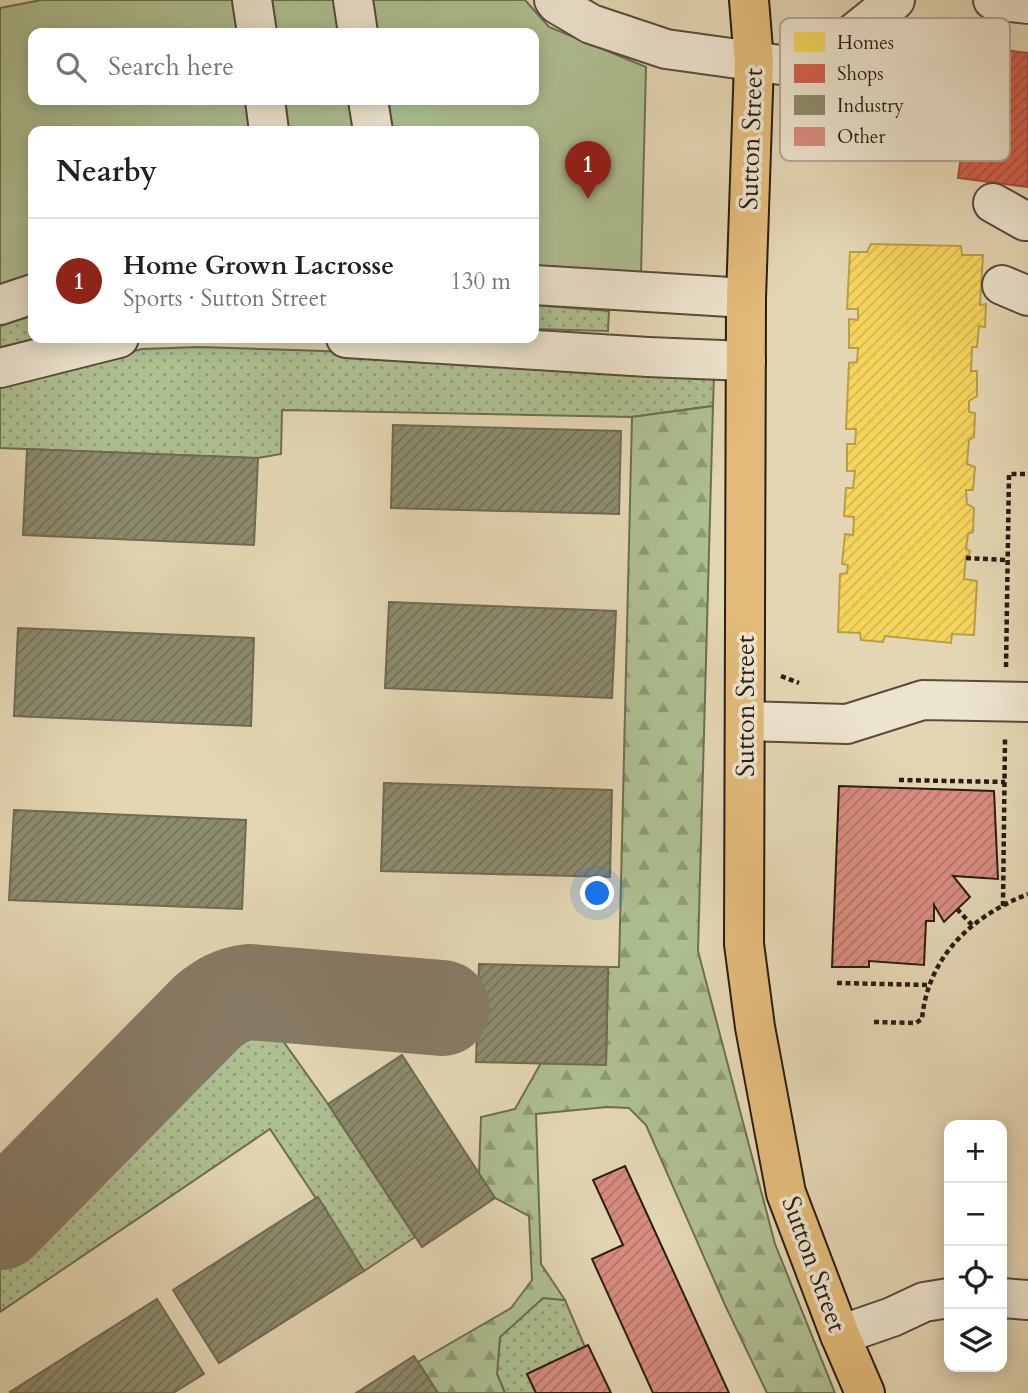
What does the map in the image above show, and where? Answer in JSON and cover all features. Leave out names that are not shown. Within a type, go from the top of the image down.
[{"type":"highway","name":"Sutton Street","points":[[749,0],[754,62],[746,298],[744,944],[755,1027],[786,1194],[865,1393]]},
{"type":"street","points":[[252,0],[256,28]]},
{"type":"street","points":[[353,0],[357,28]]},
{"type":"street","points":[[554,0],[591,24],[666,49],[780,65]]},
{"type":"street","points":[[873,18],[895,0]]},
{"type":"street","points":[[993,0],[1028,4]]},
{"type":"street","points":[[266,105],[268,126]]},
{"type":"street","points":[[369,105],[372,126]]},
{"type":"street","points":[[993,203],[1028,221]]},
{"type":"street","points":[[539,285],[746,298]]},
{"type":"street","points":[[0,305],[28,296]]},
{"type":"street","points":[[0,368],[99,343]]},
{"type":"street","points":[[425,343],[746,361]]},
{"type":"street","points":[[745,721],[846,724],[923,700],[1017,687]]},
{"type":"street","points":[[1007,1298],[1028,1300]]},
{"type":"street","points":[[840,1335],[892,1317],[924,1302],[944,1299]]},
{"type":"path","points":[[1017,687],[1007,560],[1009,474],[1028,474]]},
{"type":"path","points":[[966,558],[1007,560]]},
{"type":"path","points":[[781,677],[802,684]]},
{"type":"path","points":[[1003,906],[1005,733]]},
{"type":"path","points":[[899,780],[1005,782]]},
{"type":"path","points":[[874,1022],[916,1023],[922,1018],[923,1002],[934,973],[954,942],[972,925],[1010,901],[1028,894]]},
{"type":"path","points":[[957,909],[972,925]]},
{"type":"path","points":[[837,983],[929,985]]},
{"type":"green space","points":[[41,0],[525,0],[549,27],[646,67],[641,274],[539,268],[539,126],[28,126],[28,285],[0,293],[0,8]]},
{"type":"green space","points":[[539,305],[609,311],[608,331],[539,329]]},
{"type":"green space","points":[[28,317],[28,343],[33,343],[0,353],[0,326]]},
{"type":"green space","points":[[199,347],[324,351],[714,373],[713,406],[632,417],[282,410],[281,454],[258,458],[0,448],[0,387],[142,349]]},
{"type":"green space","points":[[713,406],[698,951],[775,1244],[835,1393],[767,1393],[646,1125],[629,1108],[607,1107],[536,1114],[541,1264],[565,1300],[543,1298],[500,1337],[497,1374],[505,1393],[438,1393],[418,1362],[511,1308],[532,1280],[529,1216],[495,1198],[479,1174],[481,1117],[515,1109],[541,1063],[606,1064],[608,967],[619,967],[632,417]]},
{"type":"green space","points":[[238,1027],[267,1029],[283,1041],[328,1104],[415,1237],[364,1271],[270,1129],[0,1312],[0,1265]]},
{"type":"green space","points":[[543,1298],[565,1300],[585,1347],[527,1374],[536,1393],[505,1393],[497,1374],[500,1337]]},
{"type":"building: Homes","points":[[871,244],[961,246],[962,255],[983,255],[980,305],[986,304],[985,327],[979,326],[977,347],[972,347],[971,371],[977,371],[977,396],[969,401],[969,412],[975,413],[974,437],[969,440],[967,464],[975,467],[973,490],[966,490],[967,504],[974,508],[973,532],[968,534],[966,549],[970,551],[966,556],[964,579],[977,581],[974,635],[952,634],[951,643],[885,636],[883,642],[861,640],[860,633],[838,632],[840,574],[847,573],[848,565],[842,564],[845,534],[853,535],[854,517],[844,516],[846,488],[853,488],[855,471],[847,471],[847,444],[855,444],[856,429],[846,429],[849,363],[857,362],[858,348],[849,348],[849,319],[858,320],[858,309],[847,309],[850,252],[867,252]]},
{"type":"building: Shops","points":[[1010,51],[1028,53],[1028,187],[958,178],[960,161],[1010,161]]},
{"type":"building: Industry","points":[[393,425],[621,431],[619,514],[391,508]]},
{"type":"building: Industry","points":[[27,449],[258,458],[254,545],[23,535]]},
{"type":"building: Industry","points":[[389,602],[616,611],[612,698],[385,688]]},
{"type":"building: Industry","points":[[18,628],[254,638],[251,726],[14,716]]},
{"type":"building: Industry","points":[[384,783],[612,790],[610,877],[381,871]]},
{"type":"building: Industry","points":[[14,810],[246,820],[242,909],[9,900]]},
{"type":"building: Industry","points":[[479,964],[608,967],[606,1065],[476,1062]]},
{"type":"building: Industry","points":[[402,1055],[495,1198],[422,1247],[328,1104]]},
{"type":"building: Industry","points":[[318,1197],[364,1271],[219,1363],[173,1290]]},
{"type":"building: Industry","points":[[157,1299],[204,1374],[173,1393],[10,1392]]},
{"type":"building: Industry","points":[[414,1356],[438,1393],[356,1393]]},
{"type":"building: Other","points":[[839,786],[994,791],[998,879],[953,876],[970,897],[944,922],[934,905],[934,921],[926,921],[924,965],[869,961],[869,967],[832,967]]},
{"type":"building: Other","points":[[625,1166],[729,1393],[653,1393],[592,1259],[623,1245],[593,1180]]},
{"type":"building: Other","points":[[588,1345],[611,1393],[536,1393],[527,1374]]},
{"type":"taxiway","points":[[0,1222],[207,1012],[227,999],[250,992],[442,1008]]},
{"type":"place","name":"Home Grown Lacrosse","points":[[588,199]]}]
